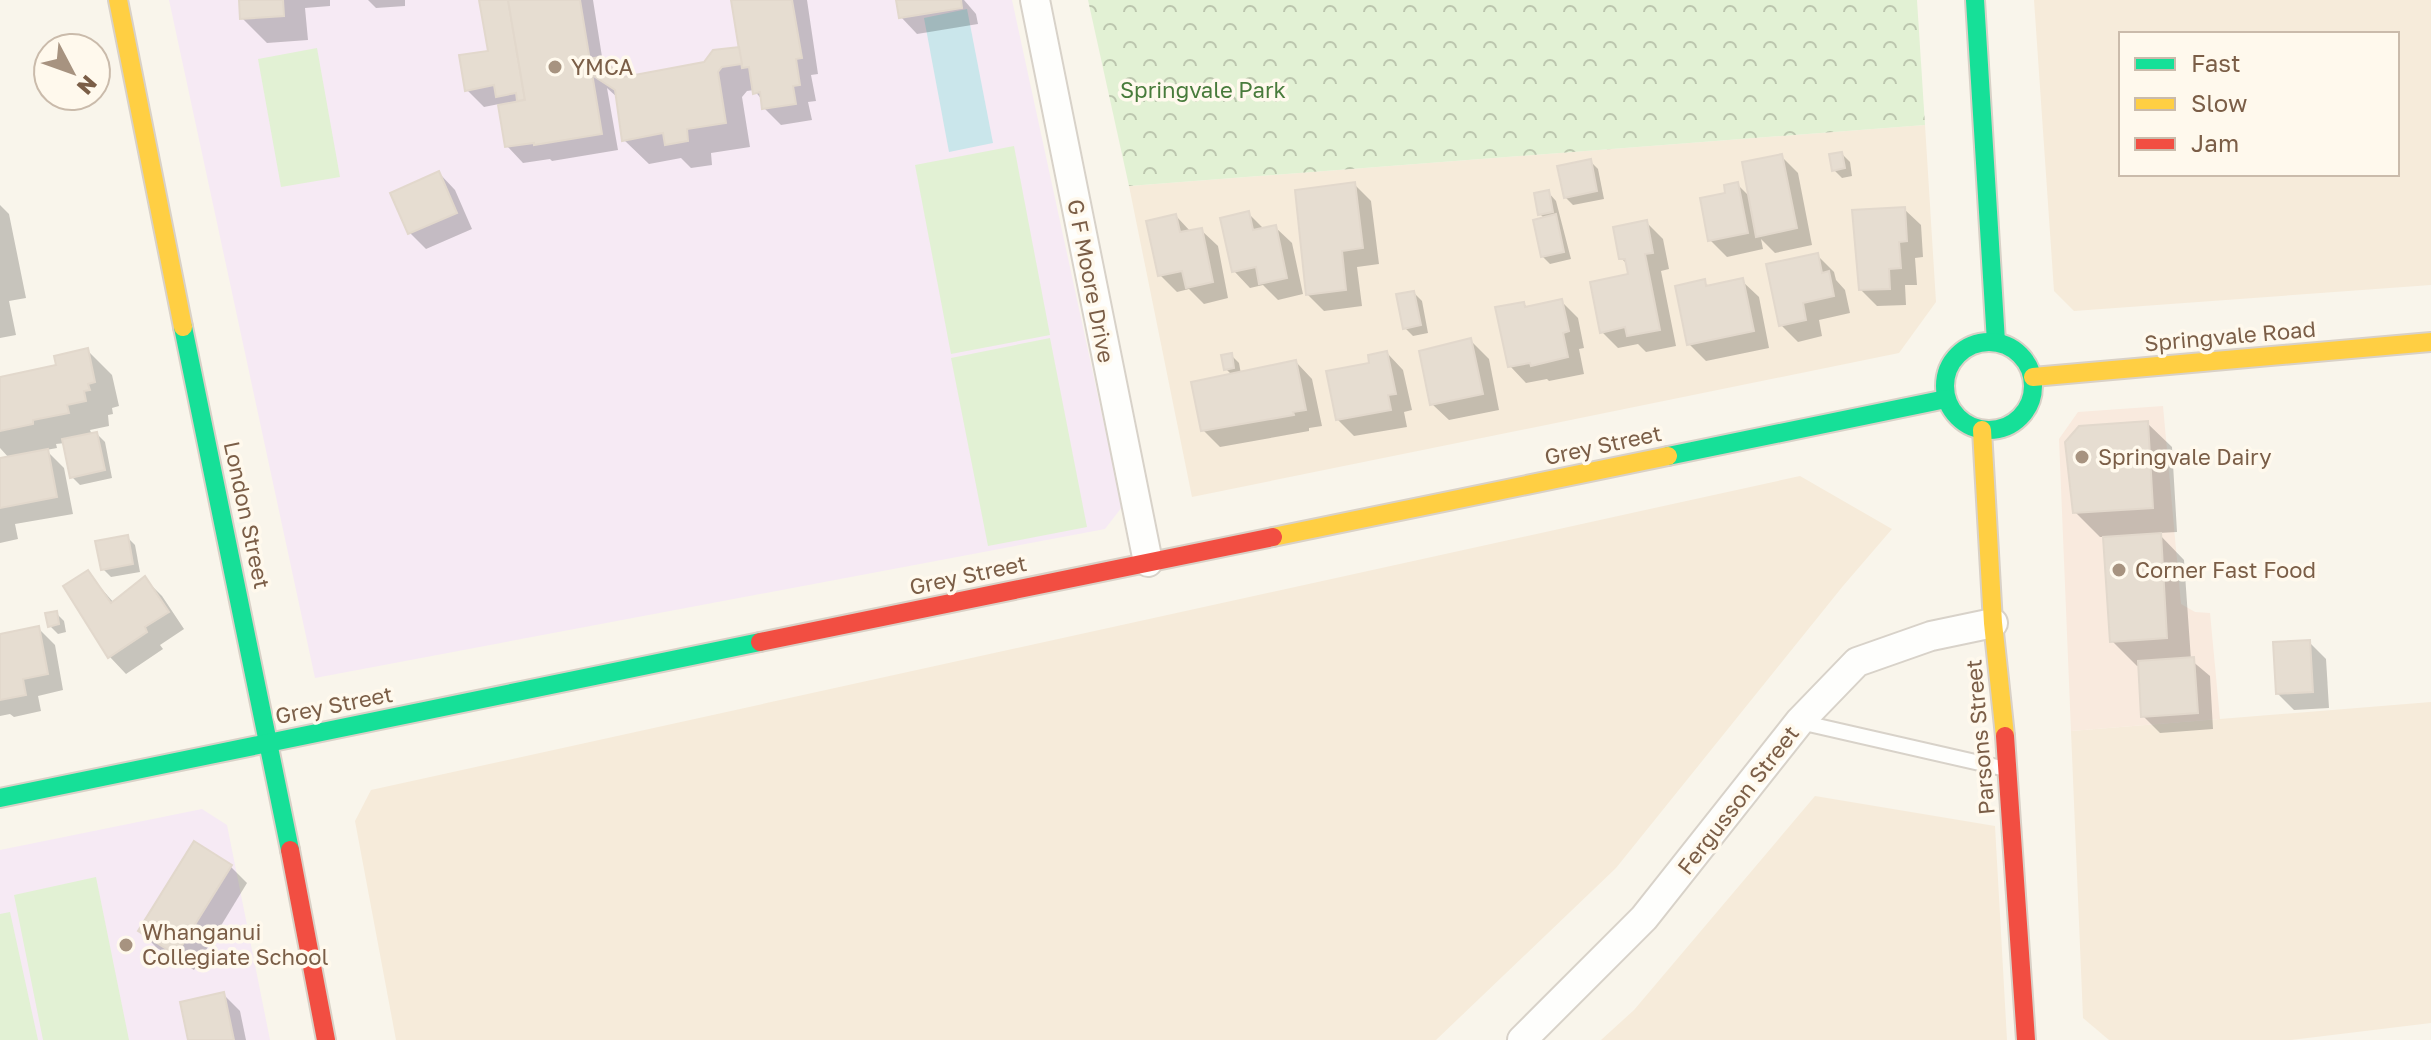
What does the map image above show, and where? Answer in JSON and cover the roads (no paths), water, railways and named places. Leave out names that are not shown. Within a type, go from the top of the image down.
[{"type":"main road","name":"London Street","points":[[118,0],[270,742],[326,1040]]},
{"type":"main road","points":[[1975,0],[1996,342]]},
{"type":"main road","points":[[1981,342],[1996,342],[2009,345],[2029,364],[2033,391],[2021,417],[1996,430],[1982,430],[1960,420],[1946,399],[1944,384],[1947,369],[1955,356],[1981,342]]},
{"type":"main road","name":"Springvale Road","points":[[2033,377],[2431,342]]},
{"type":"main road","name":"Grey Street","points":[[0,798],[1946,399]]},
{"type":"main road","name":"Parsons Street","points":[[1982,430],[1993,623],[2009,769],[2026,1040]]},
{"type":"street","name":"G F Moore Drive","points":[[1035,0],[1148,562]]},
{"type":"street","name":"Fergusson Street","points":[[1522,1040],[1644,918],[1800,721],[1857,662],[1931,636],[1993,623]]},
{"type":"lane","points":[[1800,721],[2009,769]]},
{"type":"water","points":[[967,9],[993,143],[949,152],[924,18]]},
{"type":"place","name":"YMCA","points":[[555,67]]},
{"type":"place","name":"Springvale Dairy","points":[[2082,457]]},
{"type":"place","name":"Corner Fast Food","points":[[2119,570]]},
{"type":"place","name":"Whanganui Collegiate School","points":[[126,945]]},
{"type":"park label","name":"Springvale Park","points":[[1203,90]]}]
